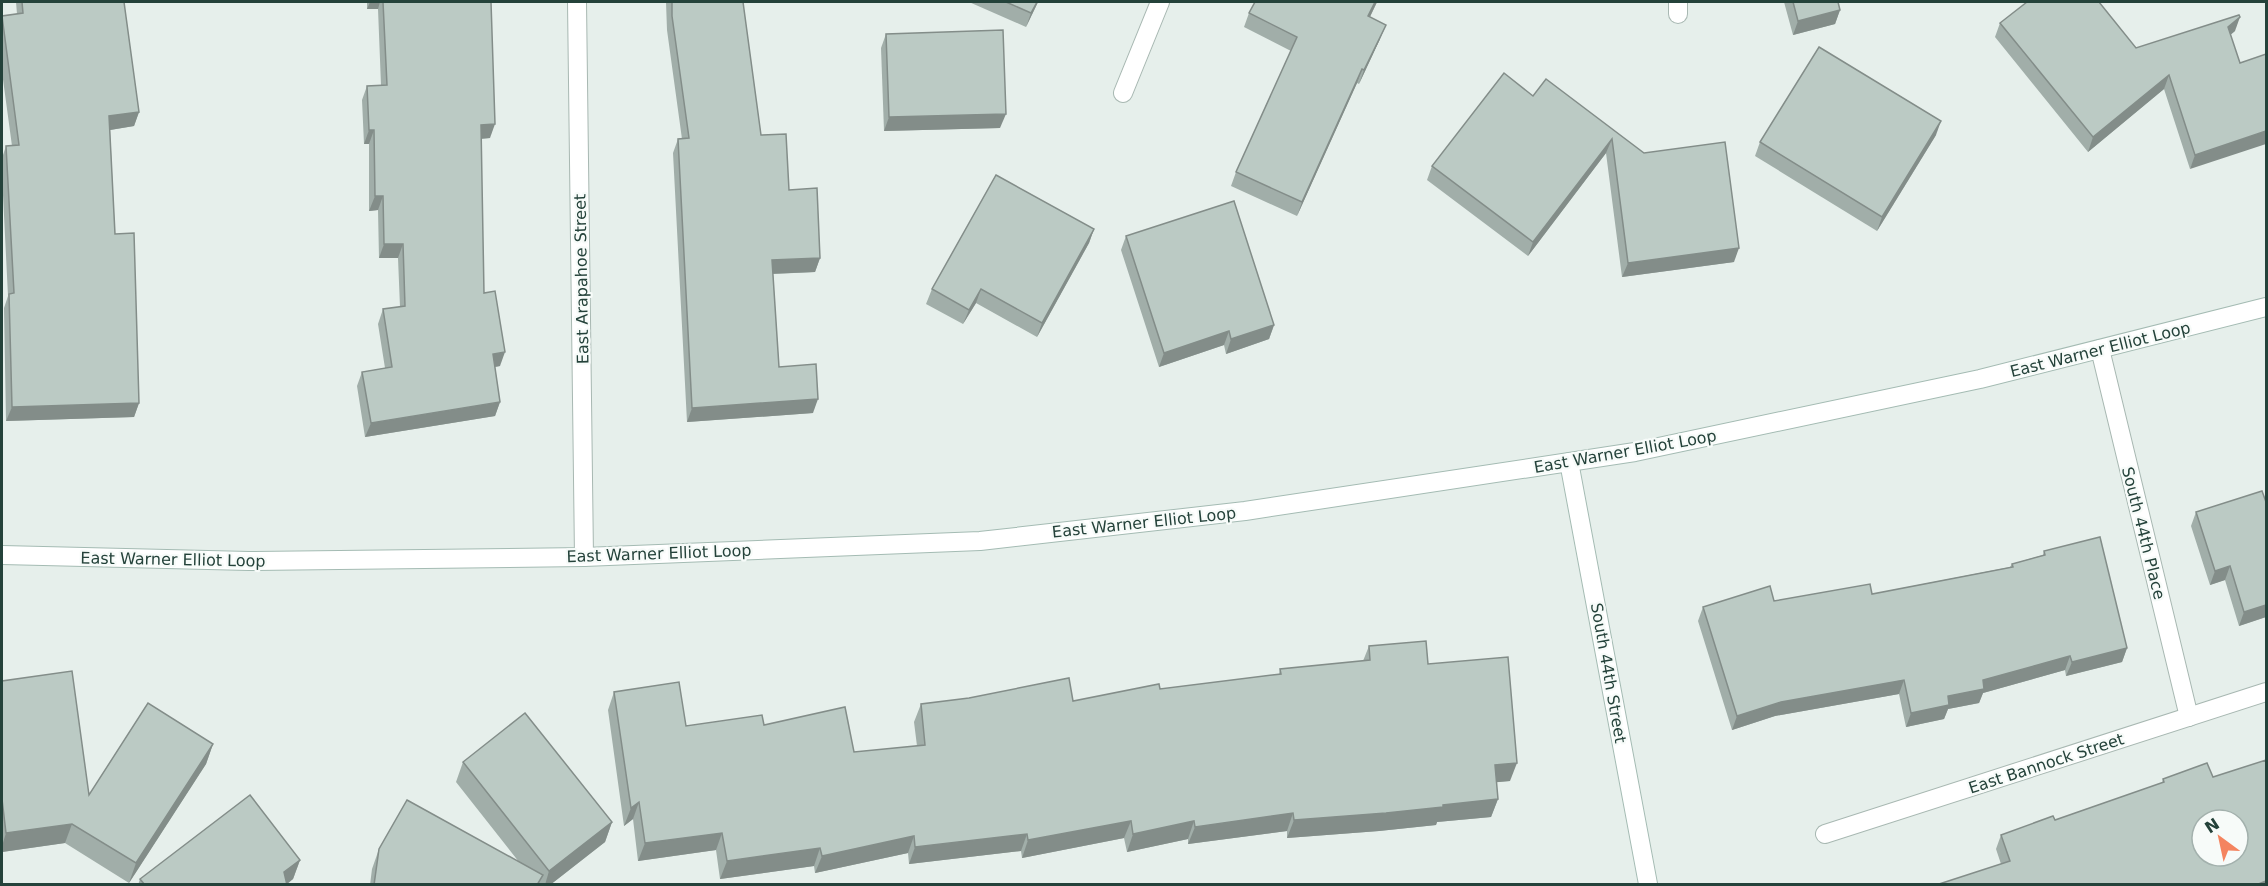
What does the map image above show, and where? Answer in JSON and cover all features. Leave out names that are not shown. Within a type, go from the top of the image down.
[{"type":"main road","name":"East Arapahoe Street","points":[[577,2],[584,557]]},
{"type":"main road","points":[[1124,93],[1160,2]]},
{"type":"main road","name":"East Warner Elliot Loop","points":[[2,555],[249,561],[584,557],[980,541],[1245,511],[1648,449],[1968,381],[2266,307]]},
{"type":"main road","name":"South 44th Place","points":[[2100,349],[2189,717]]},
{"type":"main road","name":"South 44th Street","points":[[1569,462],[1648,884]]},
{"type":"main road","name":"East Bannock Street","points":[[1825,834],[2266,692]]},
{"type":"main road","points":[[1639,885],[1648,884]]},
{"type":"building","points":[[22,2],[124,2],[139,112],[109,116],[115,234],[134,233],[139,403],[12,407],[9,294],[14,293],[6,146],[19,145],[2,16],[23,13]]},
{"type":"building","points":[[383,2],[491,2],[495,124],[481,125],[484,293],[495,291],[505,352],[493,354],[500,402],[371,423],[362,372],[392,367],[383,309],[405,306],[403,244],[384,244],[383,196],[375,196],[374,130],[369,130],[367,86],[387,85]]},
{"type":"building","points":[[672,2],[743,2],[761,135],[786,134],[789,190],[817,188],[820,258],[772,260],[779,367],[816,364],[818,399],[692,408],[678,139],[689,138]]},
{"type":"building","points":[[1006,2],[1037,2],[1031,13]]},
{"type":"building","points":[[1255,2],[1375,2],[1368,16],[1386,25],[1364,70],[1362,69],[1302,202],[1236,172],[1297,37],[1249,13]]},
{"type":"building","points":[[1793,2],[1838,2],[1840,10],[1798,21]]},
{"type":"building","points":[[2027,2],[2099,2],[2136,48],[2239,15],[2240,17],[2228,27],[2240,63],[2266,54],[2266,131],[2195,155],[2169,75],[2093,137],[2000,23]]},
{"type":"building","points":[[1003,30],[1006,114],[889,117],[886,34]]},
{"type":"building","points":[[1819,47],[1941,121],[1882,217],[1760,142]]},
{"type":"building","points":[[1504,73],[1533,96],[1546,79],[1644,153],[1725,142],[1739,248],[1628,263],[1612,139],[1533,242],[1432,166]]},
{"type":"building","points":[[996,175],[1094,229],[1042,323],[981,289],[969,310],[932,289]]},
{"type":"building","points":[[1234,201],[1274,325],[1231,339],[1229,331],[1164,353],[1126,236]]},
{"type":"building","points":[[2262,491],[2266,502],[2266,605],[2244,612],[2230,566],[2215,571],[2196,512]]},
{"type":"building","points":[[2100,537],[2127,648],[2072,662],[2070,656],[1983,680],[1984,689],[1948,696],[1949,705],[1911,713],[1904,680],[1781,702],[1737,716],[1703,607],[1770,586],[1774,601],[1870,584],[1872,594],[2013,567],[2012,564],[2045,555],[2044,551]]},
{"type":"building","points":[[1426,641],[1428,664],[1508,657],[1517,763],[1495,765],[1498,799],[1386,813],[1294,820],[1293,813],[1195,827],[1194,821],[1133,834],[1131,821],[1028,840],[1027,834],[915,847],[914,836],[822,856],[820,848],[727,861],[722,833],[645,843],[639,802],[631,808],[614,692],[679,682],[686,726],[762,715],[764,725],[845,707],[854,752],[925,745],[921,704],[969,698],[1069,678],[1073,701],[1159,684],[1160,689],[1281,674],[1280,669],[1370,660],[1369,646]]},
{"type":"building","points":[[72,671],[89,795],[148,703],[213,744],[136,863],[72,824],[6,833],[2,799],[2,681]]},
{"type":"building","points":[[525,713],[612,822],[549,871],[463,762]]},
{"type":"building","points":[[2266,760],[2266,881],[2256,885],[1936,885],[2010,861],[2001,835],[2053,816],[2055,820],[2164,782],[2163,779],[2207,763],[2213,777]]},
{"type":"building","points":[[250,795],[300,860],[284,872],[287,885],[145,885],[140,879]]},
{"type":"building","points":[[407,800],[543,875],[537,885],[374,885],[379,849]]}]
